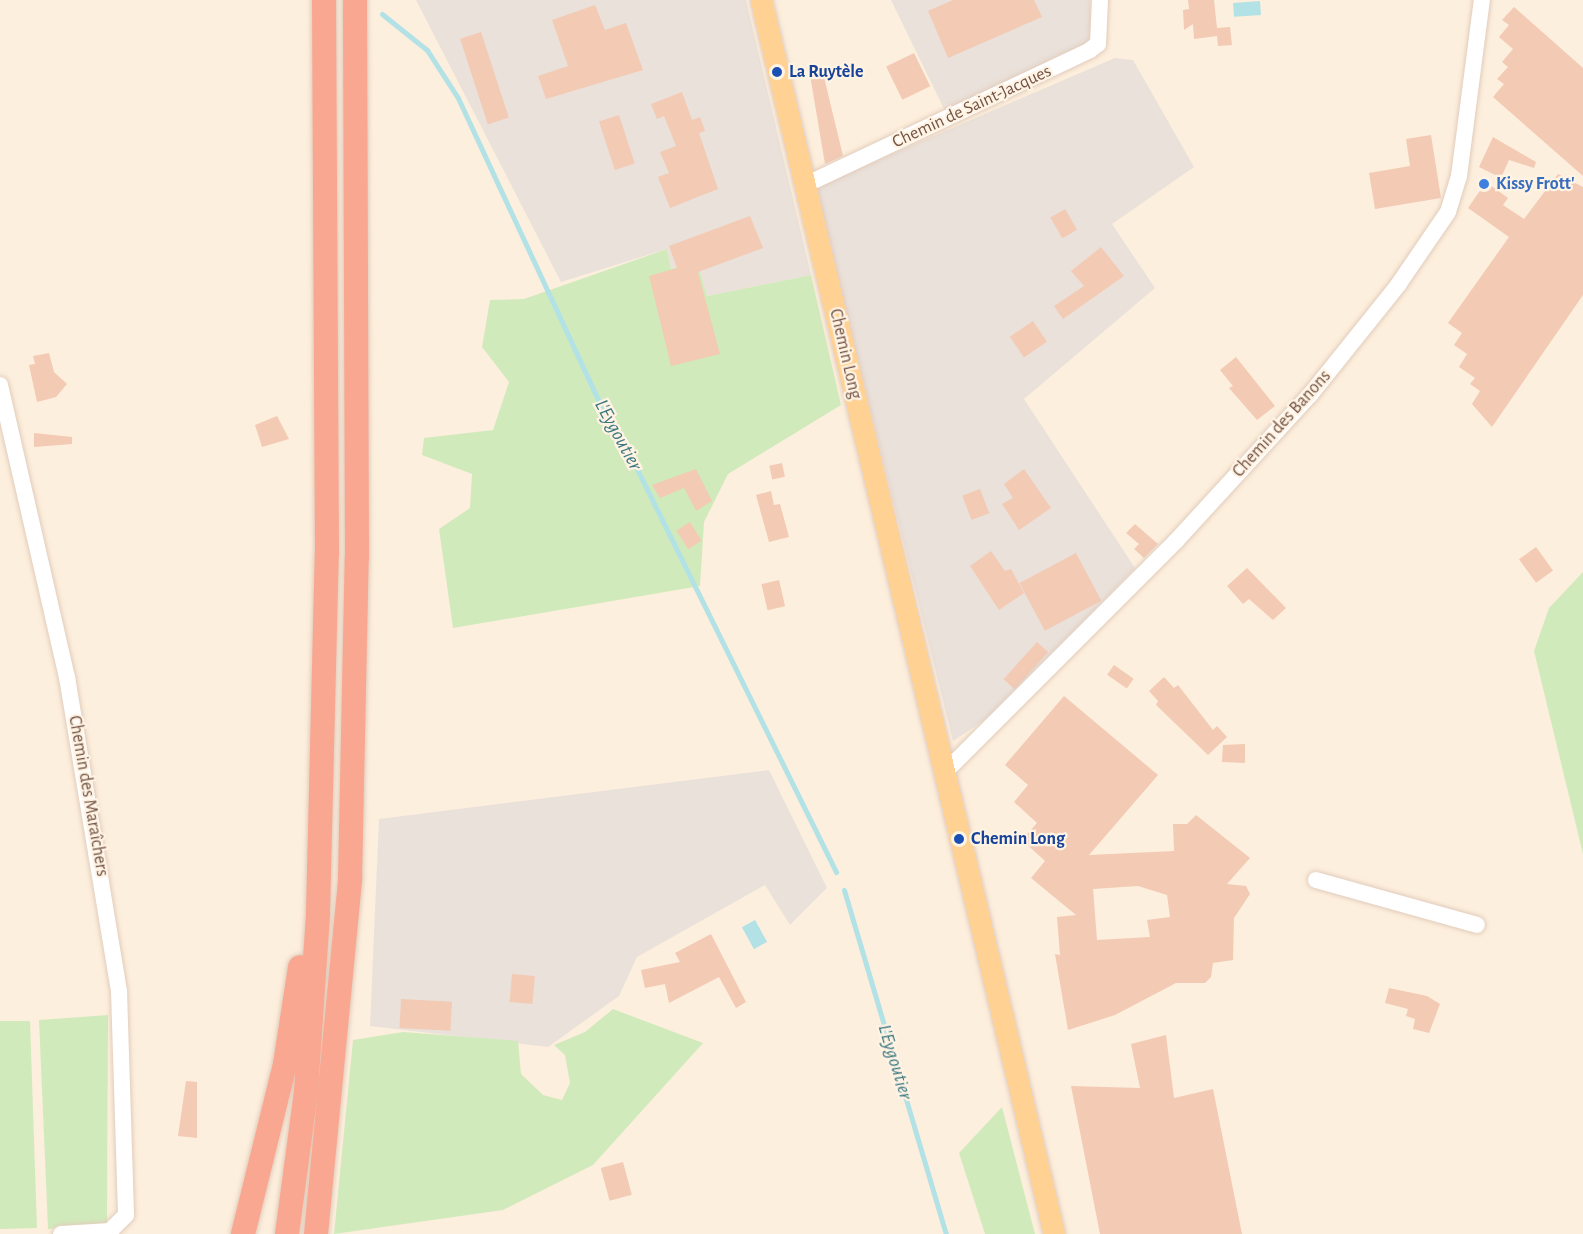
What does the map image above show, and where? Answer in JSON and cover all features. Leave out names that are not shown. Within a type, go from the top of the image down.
[{"type":"highway","points":[[287,1234],[306,1091],[323,756],[327,554],[324,0]]},
{"type":"highway","points":[[316,1234],[350,879],[357,558],[355,0]]},
{"type":"highway","points":[[243,1234],[285,1064],[300,972],[323,756]]},
{"type":"main road","name":"Chemin Long","points":[[761,0],[1054,1234]]},
{"type":"street","name":"Chemin de Saint-Jacques","points":[[805,185],[1090,50],[1098,44],[1100,0]]},
{"type":"street","name":"Chemin des Banons","points":[[944,773],[1176,541],[1310,395],[1398,285],[1448,212],[1460,177],[1482,0]]},
{"type":"street","name":"Chemin des Maraîchers","points":[[0,385],[67,677],[97,849],[118,991],[126,1215],[110,1231],[61,1234]]},
{"type":"street","points":[[1316,880],[1477,926]]},
{"type":"shaded area","points":[[416,0],[746,0],[811,275],[707,296],[697,261],[671,269],[667,249],[561,282]]},
{"type":"shaded area","points":[[891,0],[1090,0],[1091,41],[946,113]]},
{"type":"shaded area","points":[[1115,58],[1133,60],[1194,167],[1112,224],[1155,288],[1024,399],[1135,568],[998,711],[953,741],[815,187]]},
{"type":"shaded area","points":[[769,770],[827,888],[790,925],[765,885],[637,957],[619,996],[548,1047],[370,1026],[379,819]]},
{"type":"green space","points":[[667,249],[671,269],[697,261],[707,296],[811,275],[841,405],[728,474],[704,522],[700,586],[453,628],[439,529],[470,508],[472,474],[422,455],[424,438],[493,430],[509,382],[482,347],[490,300],[524,299]]},
{"type":"green space","points":[[1583,572],[1583,854],[1534,651],[1549,608]]},
{"type":"green space","points":[[613,1009],[703,1043],[593,1165],[503,1210],[334,1234],[353,1040],[403,1032],[518,1041],[521,1074],[543,1095],[562,1100],[570,1083],[565,1055],[554,1045],[585,1032]]},
{"type":"green space","points":[[108,1015],[107,1224],[48,1229],[39,1020]]},
{"type":"green space","points":[[0,1021],[30,1021],[37,1228],[0,1229]]},
{"type":"green space","points":[[1002,1107],[1035,1234],[985,1234],[959,1153]]},
{"type":"water","points":[[1260,1],[1261,15],[1234,17],[1233,3]]},
{"type":"water","points":[[755,920],[767,942],[754,949],[742,927]]},
{"type":"building","points":[[953,0],[1034,0],[1042,17],[948,58],[928,11]]},
{"type":"building","points":[[1188,0],[1214,0],[1217,28],[1230,27],[1232,45],[1218,46],[1217,36],[1194,39],[1193,24],[1184,30],[1183,10],[1189,9]]},
{"type":"building","points":[[595,5],[605,30],[626,23],[643,70],[546,99],[538,76],[568,66],[552,20]]},
{"type":"building","points":[[1514,7],[1583,68],[1583,176],[1493,97],[1504,84],[1497,79],[1508,67],[1502,62],[1513,49],[1499,37],[1509,25],[1502,20]]},
{"type":"building","points":[[481,32],[509,118],[488,124],[460,39]]},
{"type":"building","points":[[914,53],[930,86],[902,100],[886,67]]},
{"type":"building","points":[[823,73],[843,156],[825,164],[810,75]]},
{"type":"building","points":[[682,92],[692,120],[700,117],[705,131],[699,133],[718,189],[670,208],[658,177],[669,173],[660,152],[676,146],[664,116],[657,119],[651,104]]},
{"type":"building","points":[[619,115],[635,164],[615,170],[599,121]]},
{"type":"building","points":[[1431,135],[1441,198],[1375,209],[1369,173],[1410,166],[1406,139]]},
{"type":"building","points":[[1493,137],[1536,162],[1534,168],[1509,160],[1501,178],[1479,167]]},
{"type":"building","points":[[1558,174],[1583,187],[1583,295],[1492,427],[1472,404],[1480,391],[1470,384],[1475,378],[1459,367],[1467,354],[1454,345],[1462,333],[1448,323],[1509,237],[1468,208],[1486,182],[1508,198],[1503,205],[1524,219]]},
{"type":"building","points":[[1065,209],[1077,230],[1062,238],[1050,218]]},
{"type":"building","points":[[750,216],[763,248],[698,272],[720,354],[671,366],[649,276],[677,268],[669,246]]},
{"type":"building","points":[[1101,247],[1124,276],[1063,319],[1054,306],[1084,286],[1071,271]]},
{"type":"building","points":[[1033,321],[1047,342],[1024,357],[1010,337]]},
{"type":"building","points":[[49,353],[54,372],[67,384],[56,397],[37,402],[29,365],[35,364],[33,356]]},
{"type":"building","points":[[1236,357],[1275,406],[1257,420],[1229,388],[1233,386],[1220,370]]},
{"type":"building","points":[[277,416],[289,439],[262,447],[255,425]]},
{"type":"building","points":[[34,433],[72,437],[72,444],[34,447]]},
{"type":"building","points":[[782,463],[785,477],[772,479],[769,466]]},
{"type":"building","points":[[696,469],[712,501],[696,511],[684,488],[660,498],[652,485]]},
{"type":"building","points":[[1024,469],[1051,508],[1019,530],[1002,504],[1013,498],[1004,484]]},
{"type":"building","points":[[980,489],[989,513],[972,520],[962,496]]},
{"type":"building","points":[[771,491],[774,505],[780,504],[789,537],[769,542],[756,495]]},
{"type":"building","points":[[690,522],[702,541],[688,549],[676,530]]},
{"type":"building","points":[[1135,524],[1158,544],[1144,558],[1134,549],[1139,544],[1126,533]]},
{"type":"building","points":[[1536,547],[1553,570],[1536,583],[1519,559]]},
{"type":"building","points":[[991,551],[1005,571],[1011,569],[1024,593],[999,610],[970,566]]},
{"type":"building","points":[[1076,553],[1101,601],[1045,631],[1019,583]]},
{"type":"building","points":[[1247,568],[1286,608],[1273,620],[1249,599],[1243,604],[1227,586]]},
{"type":"building","points":[[779,580],[785,606],[768,610],[761,584]]},
{"type":"building","points":[[1037,642],[1048,652],[1015,689],[1004,679]]},
{"type":"building","points":[[1114,665],[1134,679],[1127,689],[1107,675]]},
{"type":"building","points":[[1164,677],[1174,688],[1178,685],[1213,730],[1217,726],[1227,737],[1208,755],[1156,705],[1158,701],[1149,691]]},
{"type":"building","points":[[1064,696],[1158,775],[1089,855],[1174,851],[1173,824],[1187,824],[1196,815],[1250,858],[1227,884],[1246,886],[1250,894],[1234,918],[1233,960],[1213,963],[1211,977],[1205,983],[1176,983],[1115,1015],[1068,1030],[1055,954],[1060,955],[1057,917],[1076,915],[1031,878],[1045,861],[1022,840],[1037,823],[1014,802],[1028,785],[1005,765]],"holes":[[[1138,886],[1167,895],[1170,917],[1147,920],[1150,937],[1097,940],[1093,889]]]},
{"type":"building","points":[[1245,744],[1245,763],[1222,762],[1223,745]]},
{"type":"building","points":[[711,934],[746,1002],[736,1008],[719,977],[669,1003],[665,984],[645,988],[641,970],[680,962],[675,953]]},
{"type":"building","points":[[512,974],[535,976],[532,1004],[510,1002]]},
{"type":"building","points":[[1389,988],[1427,996],[1440,1004],[1429,1033],[1413,1029],[1415,1019],[1406,1016],[1408,1009],[1385,1003]]},
{"type":"building","points":[[401,999],[452,1002],[450,1031],[399,1028]]},
{"type":"building","points":[[1166,1035],[1174,1098],[1213,1089],[1242,1234],[1100,1234],[1071,1086],[1140,1088],[1131,1044]]},
{"type":"building","points":[[186,1081],[197,1082],[197,1138],[178,1136]]},
{"type":"building","points":[[623,1162],[632,1195],[610,1201],[601,1168]]},
{"type":"waterway","name":"L'Eygoutier","points":[[382,14],[427,50],[458,98],[601,406],[631,457],[836,872]]},
{"type":"waterway","name":"L'Eygoutier","points":[[844,890],[946,1234]]},
{"type":"place","name":"La Ruytèle","points":[[777,72]]},
{"type":"place","name":"Kissy Frott'","points":[[1484,184]]},
{"type":"place","name":"Chemin Long","points":[[959,839]]}]
